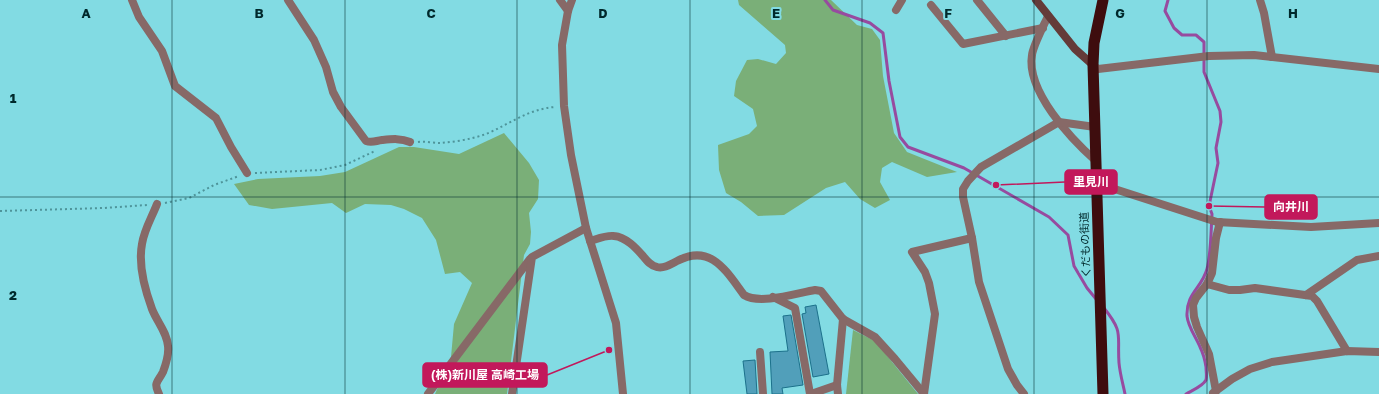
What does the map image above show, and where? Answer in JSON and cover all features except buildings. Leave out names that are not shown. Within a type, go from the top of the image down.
[{"type":"highway","name":"くだもの街道","points":[[1103,0],[1094,43],[1093,65],[1103,394]]},
{"type":"main road","points":[[1036,0],[1075,49],[1093,65]]},
{"type":"street","points":[[132,0],[139,17],[162,51],[175,86],[216,118],[247,173]]},
{"type":"street","points":[[288,0],[314,40],[326,66],[333,92],[366,141],[372,143],[381,140],[403,139],[410,142]]},
{"type":"street","points":[[560,0],[568,11]]},
{"type":"street","points":[[572,0],[568,11],[562,45],[564,106],[570,155],[586,228],[616,323],[623,394]]},
{"type":"street","points":[[896,10],[902,0]]},
{"type":"street","points":[[977,0],[1006,36]]},
{"type":"street","points":[[1260,0],[1264,13],[1272,57]]},
{"type":"street","points":[[931,5],[963,44],[1043,28]]},
{"type":"street","points":[[1048,16],[1032,54],[1032,76],[1037,87],[1059,122],[1078,145],[1096,161]]},
{"type":"street","points":[[1093,65],[1098,68],[1209,56],[1254,55],[1379,69]]},
{"type":"street","points":[[1024,394],[1008,370],[979,282],[963,189],[981,167],[1059,122],[1095,127]]},
{"type":"street","points":[[1096,183],[1206,219],[1220,222],[1311,227],[1379,224]]},
{"type":"street","points":[[157,204],[146,229],[140,258],[152,310],[166,335],[168,346],[167,358],[163,373],[156,382],[156,388],[159,394]]},
{"type":"street","points":[[1214,393],[1209,354],[1197,327],[1193,305],[1196,298],[1207,284],[1212,273],[1216,238],[1220,222]]},
{"type":"street","points":[[428,394],[532,257],[586,228]]},
{"type":"street","points":[[590,240],[614,236],[629,242],[651,265],[658,268],[664,267],[683,257],[704,255],[724,268],[744,295],[748,297],[766,299],[815,290],[821,292],[843,319],[875,337],[924,394]]},
{"type":"street","points":[[924,394],[934,314],[929,283],[925,272],[912,252],[972,238]]},
{"type":"street","points":[[1306,295],[1357,260],[1379,256]]},
{"type":"street","points":[[512,394],[532,257]]},
{"type":"street","points":[[1207,284],[1229,290],[1255,288],[1312,296],[1317,301],[1347,351]]},
{"type":"street","points":[[773,297],[795,308],[810,394],[837,385]]},
{"type":"street","points":[[838,394],[837,385],[843,319]]},
{"type":"street","points":[[1214,393],[1232,379],[1250,369],[1272,362],[1347,351],[1379,352]]},
{"type":"street","points":[[760,352],[763,394]]},
{"type":"path","points":[[410,142],[440,143],[472,138],[486,134],[529,112],[542,108],[564,106]]},
{"type":"path","points":[[0,211],[104,208],[157,204],[189,198],[214,185],[247,173],[260,174],[326,169],[345,165],[379,149]]},
{"type":"green space","points":[[738,0],[831,0],[857,25],[872,29],[880,40],[883,76],[894,133],[907,152],[957,172],[927,177],[892,162],[882,168],[880,182],[890,200],[875,208],[860,199],[845,182],[826,188],[784,215],[758,216],[741,202],[726,193],[719,170],[718,145],[749,134],[757,126],[753,109],[734,96],[736,81],[747,60],[758,59],[776,64],[786,53],[785,45],[739,5]]},
{"type":"green space","points":[[504,133],[529,163],[539,180],[538,199],[529,213],[531,232],[530,244],[524,255],[507,394],[435,394],[451,357],[454,324],[472,283],[460,272],[445,274],[436,240],[422,218],[404,209],[391,205],[365,204],[346,213],[332,203],[272,209],[249,205],[234,184],[258,179],[320,176],[345,172],[399,147],[414,147],[459,154]]},
{"type":"green space","points":[[853,330],[875,341],[918,394],[846,394]]},
{"type":"waterway","points":[[825,0],[833,10],[870,23],[883,33],[889,81],[900,137],[908,147],[964,168],[1049,217],[1068,235],[1074,266],[1087,288],[1096,299]]},
{"type":"waterway","points":[[1168,0],[1165,11],[1174,28],[1182,35],[1196,35],[1204,42],[1204,72],[1220,111],[1221,122],[1216,148],[1218,163],[1209,206],[1212,214],[1211,242],[1207,269],[1205,276],[1192,296],[1187,308],[1189,324],[1204,359],[1206,367],[1206,380],[1200,386],[1186,394]]},
{"type":"waterway","points":[[1104,308],[1117,329],[1119,339],[1119,367],[1125,394]]},
{"type":"place","name":"里見川","points":[[996,185]]},
{"type":"place","name":"向井川","points":[[1209,206]]},
{"type":"place","name":"(株)新川屋 高崎工場","points":[[609,350]]}]
